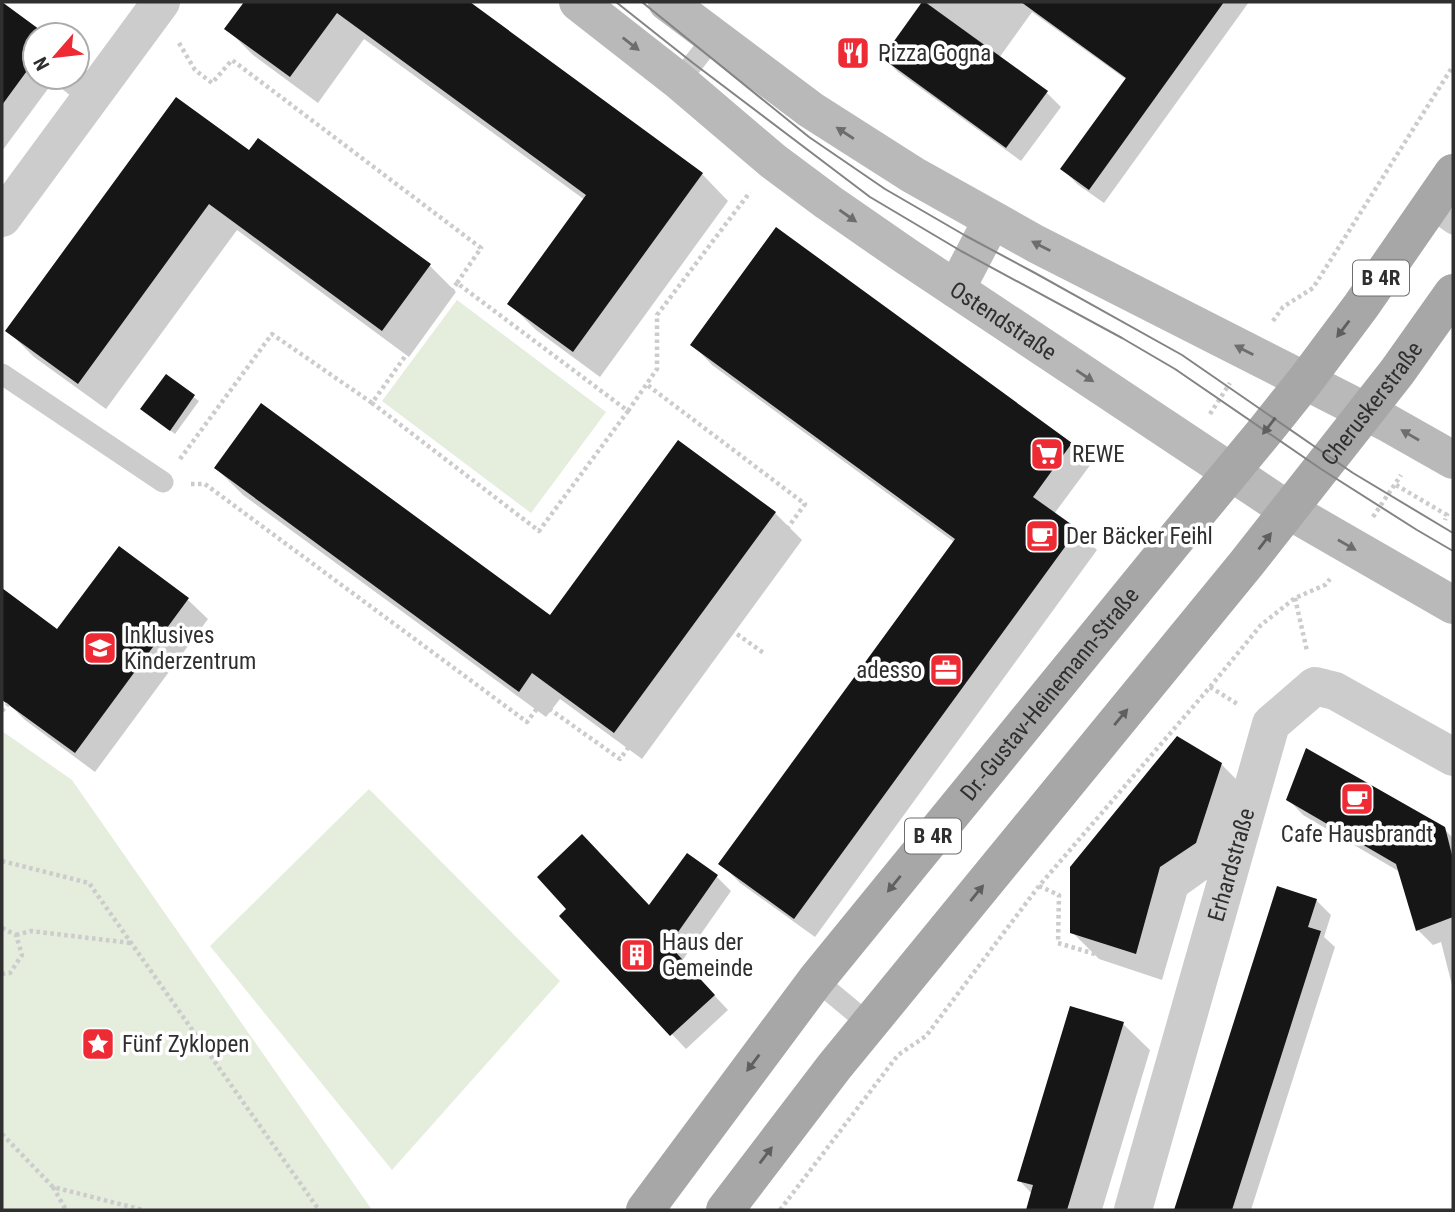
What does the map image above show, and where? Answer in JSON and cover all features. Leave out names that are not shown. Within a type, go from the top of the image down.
[{"type":"main road","name":"Ostendstraße","points":[[578,2],[828,202],[1288,510],[1453,605]]},
{"type":"main road","points":[[667,2],[782,90],[913,175],[992,220],[1366,411],[1453,460]]},
{"type":"main road","name":"B 4R","points":[[1305,381],[1374,288],[1441,216],[1453,173]]},
{"type":"main road","points":[[956,289],[992,220]]},
{"type":"main road","name":"Cheruskerstraße","points":[[1288,510],[1397,372],[1453,293]]},
{"type":"main road","name":"Dr.-Gustav-Heinemann-Straße","points":[[645,1210],[816,980],[1305,381]]},
{"type":"main road","points":[[725,1210],[869,1024],[1288,510]]},
{"type":"street","points":[[2,218],[159,4]]},
{"type":"street","points":[[1315,686],[1335,691],[1453,757]]},
{"type":"street","name":"Erhardstraße","points":[[1133,1210],[1271,724],[1315,686]]},
{"type":"lane","points":[[679,82],[714,37]]},
{"type":"lane","points":[[2,374],[163,482]]},
{"type":"lane","points":[[816,980],[869,1024]]},
{"type":"path","points":[[159,4],[195,71],[212,83],[232,60],[481,248],[372,403]]},
{"type":"path","points":[[1190,444],[1283,307],[1313,288],[1453,66]]},
{"type":"path","points":[[163,482],[272,334],[372,403],[539,531],[657,369],[657,315],[774,161]]},
{"type":"path","points":[[457,283],[628,411]]},
{"type":"path","points":[[163,482],[205,484],[527,722],[541,703],[620,759],[805,504],[646,384]]},
{"type":"path","points":[[1396,485],[1447,515],[1445,520]]},
{"type":"path","points":[[780,1210],[898,1055],[926,1036],[1039,886],[1261,625],[1296,598],[1325,585],[1352,548]]},
{"type":"path","points":[[1296,598],[1315,686]]},
{"type":"path","points":[[720,622],[765,654]]},
{"type":"path","points":[[2,711],[8,704]]},
{"type":"path","points":[[2,861],[89,883],[319,1210]]},
{"type":"path","points":[[1039,886],[1059,895],[1058,943],[1197,985]]},
{"type":"path","points":[[2,929],[16,934],[31,931],[132,943]]},
{"type":"path","points":[[2,974],[10,973],[22,955],[16,934]]},
{"type":"path","points":[[2,1134],[52,1187],[66,1210]]},
{"type":"path","points":[[52,1187],[143,1210]]},
{"type":"green space","points":[[457,300],[606,412],[531,513],[382,401]]},
{"type":"green space","points":[[2,731],[72,780],[372,1210],[2,1210]]},
{"type":"green space","points":[[369,789],[560,981],[392,1170],[210,946]]},
{"type":"building","points":[[2,2],[28,21],[21,21],[21,79],[2,105]]},
{"type":"building","points":[[244,2],[470,2],[703,173],[573,352],[507,304],[586,195],[337,13],[290,77],[224,29]]},
{"type":"building","points":[[922,2],[1048,91],[1006,148],[882,58]]},
{"type":"building","points":[[1021,2],[1224,2],[1089,190],[1060,169],[1126,78]]},
{"type":"building","points":[[176,97],[249,150],[258,138],[431,264],[382,331],[209,204],[78,384],[5,331]]},
{"type":"building","points":[[776,227],[1072,443],[1033,497],[1078,529],[794,919],[718,864],[955,539],[690,345]]},
{"type":"building","points":[[166,374],[195,395],[170,431],[140,409]]},
{"type":"building","points":[[261,403],[550,615],[678,440],[776,512],[614,733],[532,673],[519,692],[214,468]]},
{"type":"building","points":[[119,546],[189,598],[75,753],[2,700],[2,588],[57,629]]},
{"type":"building","points":[[1177,736],[1222,763],[1196,843],[1160,867],[1136,954],[1070,933],[1070,867]]},
{"type":"building","points":[[1306,748],[1445,827],[1453,859],[1453,917],[1416,931],[1396,864],[1286,800]]},
{"type":"building","name":"Haus der Gemeinde","points":[[582,834],[649,905],[687,853],[718,875],[669,945],[715,995],[670,1036],[559,916],[566,909],[537,877]]},
{"type":"building","points":[[1277,886],[1317,899],[1308,927],[1321,931],[1232,1210],[1174,1210]]},
{"type":"building","points":[[1070,1006],[1124,1022],[1067,1210],[1026,1210],[1033,1185],[1017,1181]]},
{"type":"tram line","points":[[616,2],[870,197],[961,251],[1175,369],[1321,469],[1453,551]]},
{"type":"tram line","points":[[642,2],[809,137],[885,189],[1182,355],[1353,473],[1453,533]]},
{"type":"place","name":"Pizza Gogna","points":[[853,53]]},
{"type":"place","name":"REWE","points":[[1047,454]]},
{"type":"place","name":"Der Bäcker Feihl","points":[[1042,536]]},
{"type":"place","name":"Inklusives Kinderzentrum","points":[[100,648]]},
{"type":"place","name":"adesso","points":[[946,670]]},
{"type":"place","name":"Cafe Hausbrandt","points":[[1357,799]]},
{"type":"place","name":"Haus der Gemeinde","points":[[637,955]]},
{"type":"place","name":"Fünf Zyklopen","points":[[98,1044]]}]
